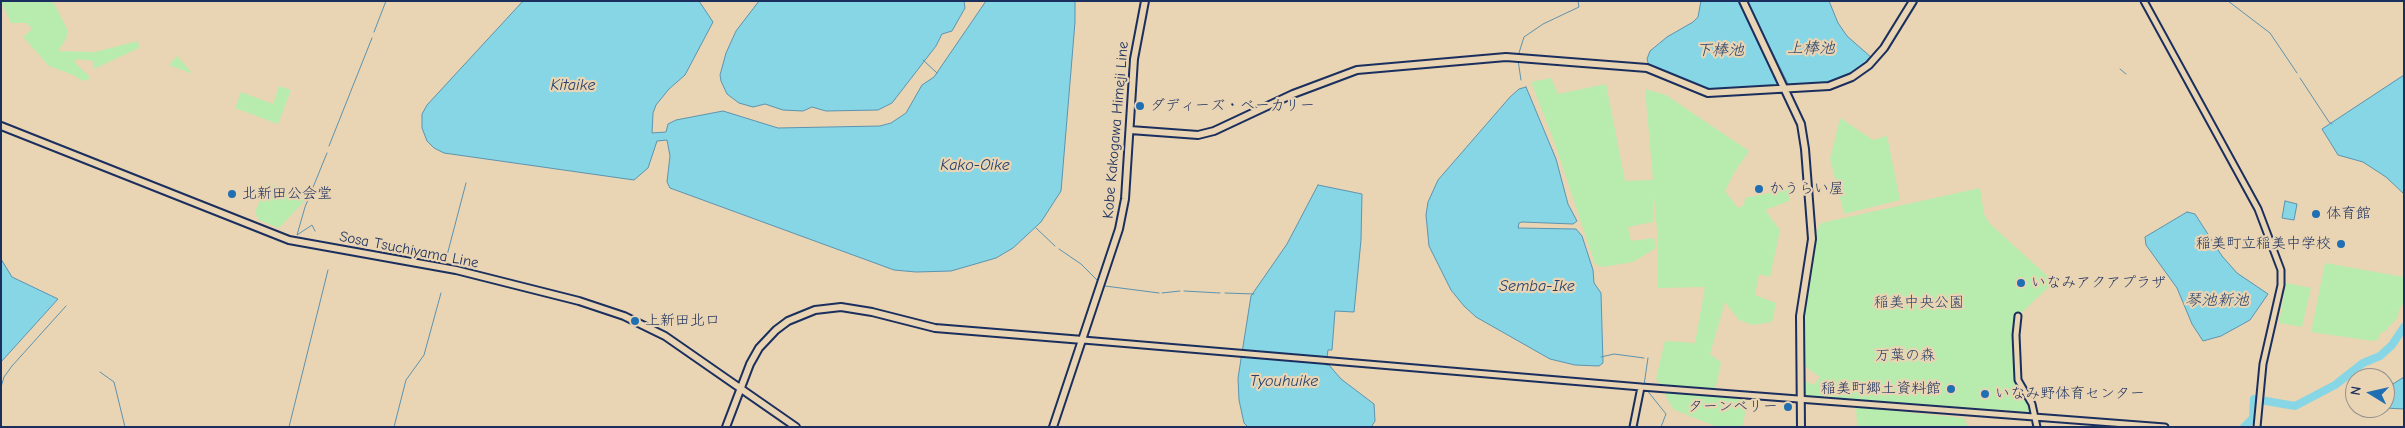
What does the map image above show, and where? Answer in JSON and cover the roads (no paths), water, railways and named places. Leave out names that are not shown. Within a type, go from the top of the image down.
[{"type":"main road","name":"Kobe Kakogawa Himeji Line","points":[[1053,427],[1120,229],[1125,199],[1134,59],[1145,1]]},
{"type":"main road","points":[[1744,1],[1801,124],[1806,149],[1811,225],[1808,272],[1800,316],[1801,427]]},
{"type":"main road","points":[[1130,130],[1198,135],[1214,131],[1293,94],[1357,70],[1382,66],[1514,57],[1647,68],[1708,93],[1829,86],[1852,77],[1869,65],[1884,48],[1913,1]]},
{"type":"main road","name":"Sosa Tsuchiyama Line","points":[[1,126],[289,240],[464,272],[579,301],[624,316],[665,336],[796,427]]},
{"type":"main road","points":[[726,427],[740,388],[759,348],[776,330],[802,315],[828,308],[857,309],[936,328],[1083,340]]},
{"type":"street","points":[[2144,1],[2258,209],[2281,270],[2281,285],[2263,364],[2257,427]]},
{"type":"street","points":[[2018,316],[2016,335],[2018,380],[2032,404],[2037,427]]},
{"type":"street","points":[[1083,340],[1641,387],[2165,427]]},
{"type":"street","points":[[1633,427],[1641,387]]},
{"type":"water","name":"Kako-Oike","points":[[523,1],[699,1],[713,22],[685,75],[669,89],[656,105],[653,113],[652,133],[666,132],[668,124],[676,120],[723,111],[778,128],[880,126],[891,123],[906,113],[922,85],[934,77],[986,1],[1075,1],[1075,22],[1061,191],[1041,222],[1013,248],[996,258],[951,271],[916,272],[894,270],[670,188],[667,182],[670,156],[667,140],[657,141],[648,168],[634,180],[444,153],[434,148],[427,141],[422,128],[422,114],[427,105]]},
{"type":"water","points":[[759,1],[964,1],[965,8],[952,31],[942,34],[936,46],[892,103],[878,110],[826,111],[812,107],[803,111],[783,110],[765,104],[753,107],[739,103],[727,94],[721,81],[720,75],[726,53],[736,31]]},
{"type":"water","name":"下棒池","points":[[1701,1],[1741,1],[1780,84],[1777,87],[1712,90],[1649,66],[1647,59],[1650,51],[1667,37],[1693,22],[1698,17]]},
{"type":"water","name":"上棒池","points":[[1747,1],[1829,1],[1838,23],[1847,36],[1872,58],[1845,78],[1825,85],[1789,86]]},
{"type":"water","points":[[2404,75],[2404,194],[2386,177],[2363,162],[2338,155],[2322,129]]},
{"type":"water","name":"Semba-Ike","points":[[1526,87],[1556,159],[1568,204],[1577,221],[1573,224],[1522,222],[1519,223],[1518,228],[1576,229],[1582,236],[1593,270],[1594,283],[1601,293],[1603,363],[1599,366],[1575,365],[1550,359],[1476,317],[1451,290],[1429,246],[1426,215],[1428,202],[1438,180],[1510,97],[1519,89]]},
{"type":"water","name":"Tyouhuike","points":[[1318,185],[1362,194],[1361,240],[1354,312],[1335,311],[1332,350],[1328,350],[1326,365],[1329,365],[1341,379],[1374,404],[1375,421],[1371,427],[1248,427],[1244,423],[1239,400],[1238,378],[1251,296],[1287,244]]},
{"type":"water","points":[[2285,201],[2297,204],[2294,220],[2282,218]]},
{"type":"water","name":"琴池新池","points":[[2187,212],[2195,214],[2222,256],[2237,273],[2268,294],[2250,320],[2221,336],[2203,341],[2192,324],[2177,288],[2146,245],[2145,237]]},
{"type":"water","points":[[1,259],[12,277],[58,299],[1,362]]},
{"type":"water","points":[[2404,377],[2404,409],[2395,409],[2395,383]]},
{"type":"waterway","points":[[374,32],[386,1]]},
{"type":"waterway","points":[[1518,56],[1524,37],[1543,24],[1579,7],[1578,1]]},
{"type":"waterway","points":[[2228,1],[2270,33],[2297,73]]},
{"type":"waterway","points":[[329,146],[372,38]]},
{"type":"waterway","points":[[923,60],[937,73]]},
{"type":"waterway","points":[[1518,60],[1521,80]]},
{"type":"waterway","points":[[2120,69],[2126,74]]},
{"type":"waterway","points":[[2300,78],[2332,124]]},
{"type":"waterway","points":[[315,231],[312,225],[297,235],[305,207],[327,153]]},
{"type":"waterway","points":[[445,263],[466,183]]},
{"type":"waterway","points":[[1036,228],[1055,246]]},
{"type":"waterway","points":[[1059,249],[1081,264],[1098,281]]},
{"type":"waterway","points":[[289,427],[328,270]]},
{"type":"waterway","points":[[1105,286],[1159,293]]},
{"type":"waterway","points":[[1162,293],[1180,291]]},
{"type":"waterway","points":[[1184,291],[1220,293]]},
{"type":"waterway","points":[[394,427],[406,380],[424,355],[441,293]]},
{"type":"waterway","points":[[1225,293],[1254,294]]},
{"type":"waterway","points":[[1,387],[4,377],[12,366],[66,306]]},
{"type":"waterway","points":[[2244,427],[2253,418],[2254,399],[2295,406],[2335,385],[2363,363],[2380,356],[2392,345],[2404,327]]},
{"type":"waterway","points":[[1601,357],[1614,354],[1644,358]]},
{"type":"waterway","points":[[1644,385],[1648,358]]},
{"type":"waterway","points":[[100,372],[114,382],[125,427]]},
{"type":"waterway","points":[[1646,389],[1666,414],[1661,427]]},
{"type":"place","name":"ダディーズ・ベーカリー","points":[[1140,106]]},
{"type":"place","name":"かうらい屋","points":[[1759,189]]},
{"type":"place","name":"北新田公会堂","points":[[232,194]]},
{"type":"place","name":"体育館","points":[[2316,214]]},
{"type":"place","name":"稲美町立稲美中学校","points":[[2341,244]]},
{"type":"place","name":"いなみアクアプラザ","points":[[2021,283]]},
{"type":"place","name":"上新田北口","points":[[635,321]]},
{"type":"place","name":"稲美町郷土資料館","points":[[1951,389]]},
{"type":"place","name":"いなみ野体育センター","points":[[1985,394]]},
{"type":"place","name":"ターンベリー","points":[[1788,407]]},
{"type":"water label","name":"Kitaike","points":[[573,85]]},
{"type":"park label","name":"稲美中央公園","points":[[1919,303]]},
{"type":"park label","name":"万葉の森","points":[[1905,356]]}]
